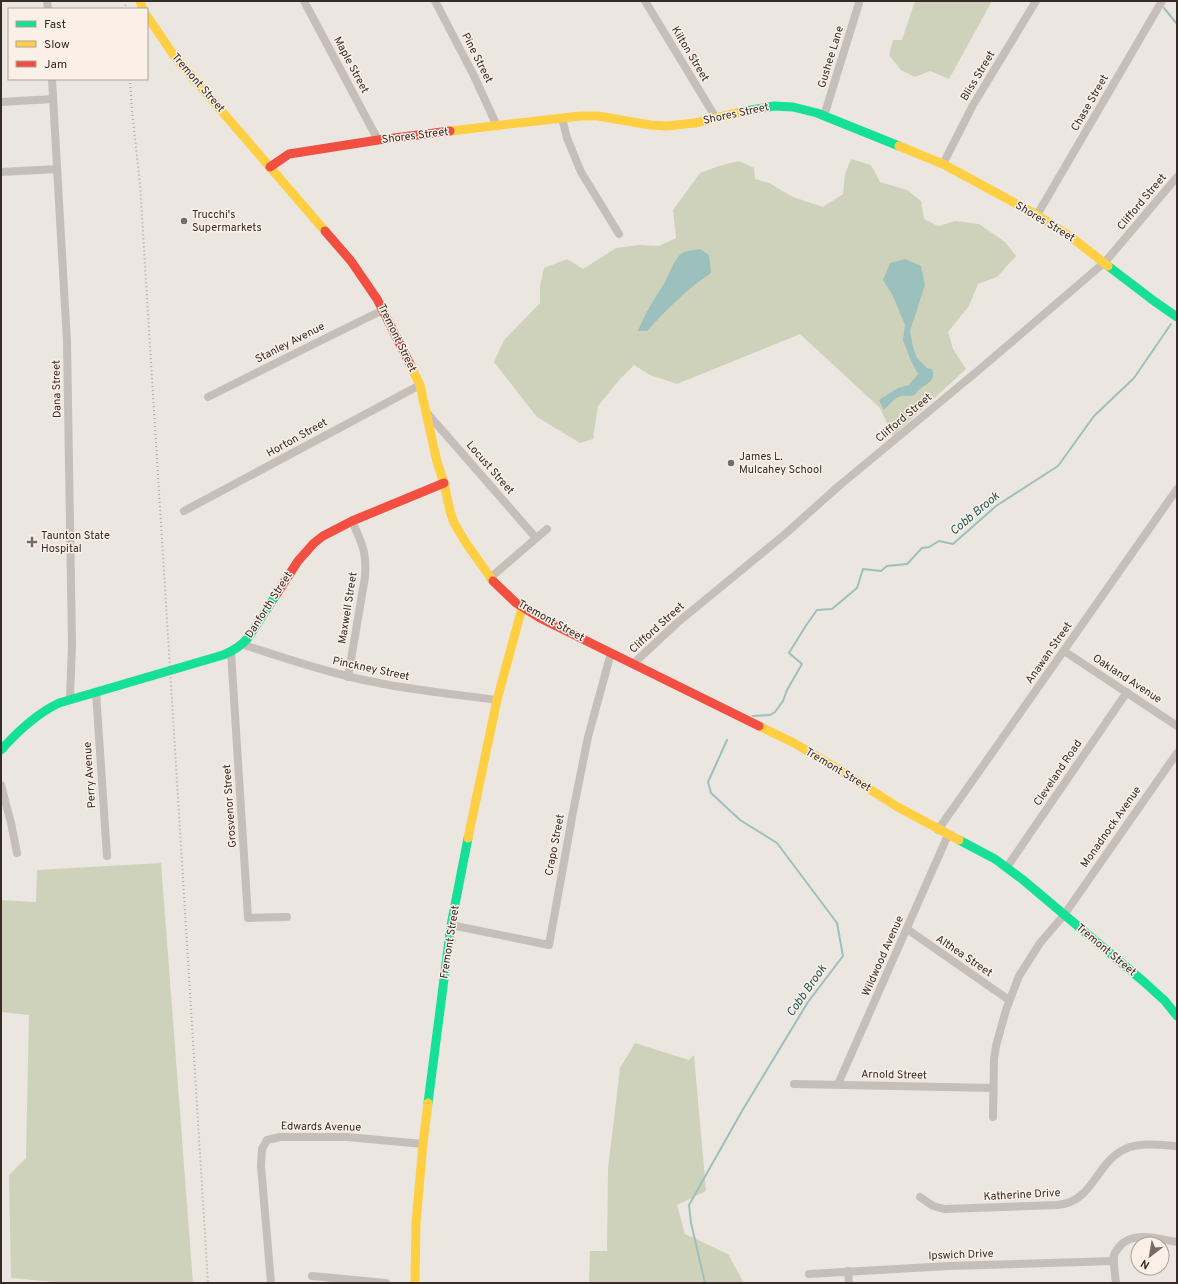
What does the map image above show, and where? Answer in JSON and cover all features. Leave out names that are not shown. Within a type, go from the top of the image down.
[{"type":"street","name":"Maple Street","points":[[304,1],[378,140]]},
{"type":"street","name":"Pine Street","points":[[435,1],[474,76],[497,126]]},
{"type":"street","name":"Kilton Street","points":[[645,1],[716,118]]},
{"type":"street","name":"Bliss Street","points":[[943,164],[973,105],[1036,1]]},
{"type":"street","name":"Chase Street","points":[[1037,215],[1162,1]]},
{"type":"street","name":"Gushee Lane","points":[[824,116],[859,3]]},
{"type":"street","name":"Tremont Street","points":[[148,18],[175,57],[351,261],[371,288],[420,385],[437,462],[454,522],[466,544],[490,578],[506,595],[522,608],[540,618],[794,743],[832,765],[896,806],[1007,867],[1155,991],[1177,1016]]},
{"type":"street","name":"Dana Street","points":[[52,80],[67,342],[72,643],[70,699]]},
{"type":"street","points":[[1,102],[53,99]]},
{"type":"street","name":"Shores Street","points":[[270,167],[289,154],[378,140],[580,116],[598,116],[667,126],[689,124],[764,107],[779,106],[801,109],[824,116],[943,164],[1037,215],[1071,237],[1177,317]]},
{"type":"street","points":[[562,118],[567,138],[581,172],[619,234]]},
{"type":"street","points":[[1,172],[57,169]]},
{"type":"street","name":"Clifford Street","points":[[633,664],[677,623],[784,535],[840,485],[980,369],[1105,262],[1177,177]]},
{"type":"street","name":"Stanley Avenue","points":[[208,397],[383,310]]},
{"type":"street","name":"Horton Street","points":[[184,511],[420,385]]},
{"type":"street","name":"Locust Street","points":[[427,413],[536,538]]},
{"type":"street","name":"Danforth Street","points":[[1,750],[21,729],[40,713],[56,704],[231,652],[243,644],[254,630],[305,552],[323,536],[352,521],[444,483]]},
{"type":"street","name":"Anawan Street","points":[[938,830],[1177,489]]},
{"type":"street","name":"Maxwell Street","points":[[348,677],[366,566],[363,547],[352,521]]},
{"type":"street","points":[[490,578],[547,529]]},
{"type":"street","name":"Fremont Street","points":[[415,1283],[416,1223],[423,1144],[451,925],[497,700],[522,608]]},
{"type":"street","name":"Pinckney Street","points":[[243,644],[348,677],[497,700]]},
{"type":"street","name":"Oakland Avenue","points":[[1064,651],[1177,726]]},
{"type":"street","name":"Grosvenor Street","points":[[231,652],[248,918],[287,917]]},
{"type":"street","name":"Crapo Street","points":[[451,925],[549,945],[567,842],[588,737],[611,653]]},
{"type":"street","name":"Perry Avenue","points":[[96,692],[107,856]]},
{"type":"street","name":"Cleveland Road","points":[[1007,867],[1127,692]]},
{"type":"street","name":"Monadnock Avenue","points":[[993,1116],[994,1059],[996,1046],[1009,1000],[1020,976],[1040,943],[1064,914],[1177,752]]},
{"type":"street","points":[[1,785],[17,853]]},
{"type":"street","name":"Wildwood Avenue","points":[[838,1084],[948,835]]},
{"type":"street","name":"Althea Street","points":[[907,930],[1009,1000]]},
{"type":"street","name":"Arnold Street","points":[[794,1084],[993,1088]]},
{"type":"street","name":"Edwards Avenue","points":[[271,1283],[261,1166],[262,1149],[267,1140],[280,1137],[347,1137],[423,1144]]},
{"type":"street","name":"Katherine Drive","points":[[920,1197],[933,1206],[944,1209],[1068,1203],[1082,1196],[1109,1161],[1124,1150],[1142,1145],[1177,1146]]},
{"type":"street","points":[[1116,1283],[1114,1255],[1122,1243],[1130,1239],[1145,1237],[1177,1242]]},
{"type":"street","name":"Ipswich Drive","points":[[809,1274],[949,1266],[1114,1261]]},
{"type":"street","points":[[848,1271],[849,1283]]},
{"type":"street","points":[[312,1276],[386,1283]]},
{"type":"green space","points":[[915,1],[992,1],[949,79],[930,71],[915,77],[901,70],[889,55],[893,40],[902,40]]},
{"type":"green space","points":[[851,159],[871,165],[880,182],[907,190],[921,201],[924,219],[938,226],[955,221],[979,224],[1005,242],[1016,256],[997,277],[978,284],[969,306],[948,332],[953,349],[966,369],[893,436],[880,408],[800,334],[677,384],[650,375],[634,365],[620,379],[598,406],[593,439],[580,443],[537,417],[494,362],[504,340],[540,303],[540,286],[544,268],[567,259],[583,269],[616,248],[639,245],[659,246],[676,238],[673,210],[700,173],[739,161],[754,168],[755,179],[769,183],[793,197],[823,207],[843,194],[845,174]]},
{"type":"green space","points":[[161,863],[193,1283],[66,1283],[11,1278],[9,1175],[26,1158],[29,1015],[1,1012],[1,900],[36,902],[37,870]]},
{"type":"green space","points":[[635,1043],[689,1060],[694,1055],[706,1191],[677,1205],[685,1234],[728,1254],[744,1283],[589,1283],[590,1251],[607,1251],[608,1169],[620,1068]]},
{"type":"water","points":[[700,249],[709,255],[711,273],[677,300],[647,331],[638,331],[679,255],[684,252]]},
{"type":"water","points":[[905,259],[921,266],[925,285],[910,331],[917,358],[927,368],[932,369],[933,376],[928,383],[915,394],[896,398],[884,410],[879,400],[898,388],[909,385],[918,374],[903,340],[905,325],[893,296],[883,280],[890,263]]},
{"type":"waterway","name":"Cobb Brook","points":[[1164,8],[1177,24]]},
{"type":"waterway","name":"Cobb Brook","points":[[753,716],[770,715],[775,712],[783,701],[787,690],[802,664],[789,653],[817,610],[832,609],[857,588],[863,569],[881,571],[887,566],[907,564],[922,548],[929,547],[939,541],[953,544],[996,506],[1058,466],[1094,416],[1134,378],[1171,324]]},
{"type":"waterway","name":"Cobb Brook","points":[[705,1283],[691,1223],[689,1205],[742,1111],[808,1002],[843,956],[837,923],[777,843],[740,820],[711,793],[708,782],[727,740]]},
{"type":"railway","points":[[125,1],[126,8]]},
{"type":"railway","points":[[130,80],[140,184],[208,1283]]},
{"type":"traffic: fast","points":[[745,111],[774,106],[793,107],[817,113],[899,146]]},
{"type":"traffic: fast","points":[[1108,266],[1177,317]]},
{"type":"traffic: fast","points":[[1,750],[28,724],[43,712],[59,703],[223,655],[233,650],[248,638],[276,595]]},
{"type":"traffic: fast","points":[[428,1103],[451,925],[468,838]]},
{"type":"traffic: fast","points":[[959,840],[995,859],[1022,879],[1143,981],[1165,1001],[1177,1016]]},
{"type":"traffic: slow","points":[[140,1],[143,8]]},
{"type":"traffic: slow","points":[[148,17],[175,57],[325,231]]},
{"type":"traffic: slow","points":[[450,131],[580,116],[598,116],[650,125],[667,126],[695,123],[745,111]]},
{"type":"traffic: slow","points":[[899,146],[943,164],[1037,215],[1071,237],[1108,266]]},
{"type":"traffic: slow","points":[[410,364],[420,385],[437,462],[454,523],[466,543],[493,581]]},
{"type":"traffic: slow","points":[[468,838],[497,700],[522,608]]},
{"type":"traffic: slow","points":[[759,726],[794,743],[896,806],[959,840]]},
{"type":"traffic: slow","points":[[415,1283],[416,1223],[428,1103]]},
{"type":"traffic: jam","points":[[270,167],[289,154],[378,140],[450,131]]},
{"type":"traffic: jam","points":[[325,231],[351,261],[377,299],[410,364]]},
{"type":"traffic: jam","points":[[276,595],[298,561],[314,543],[323,536],[352,521],[444,483]]},
{"type":"traffic: jam","points":[[493,581],[516,603],[540,618],[759,726]]},
{"type":"place","name":"Trucchi's Supermarkets","points":[[184,221]]},
{"type":"place","name":"James L. Mulcahey School","points":[[731,463]]},
{"type":"place","name":"Taunton State Hospital","points":[[32,542]]}]
